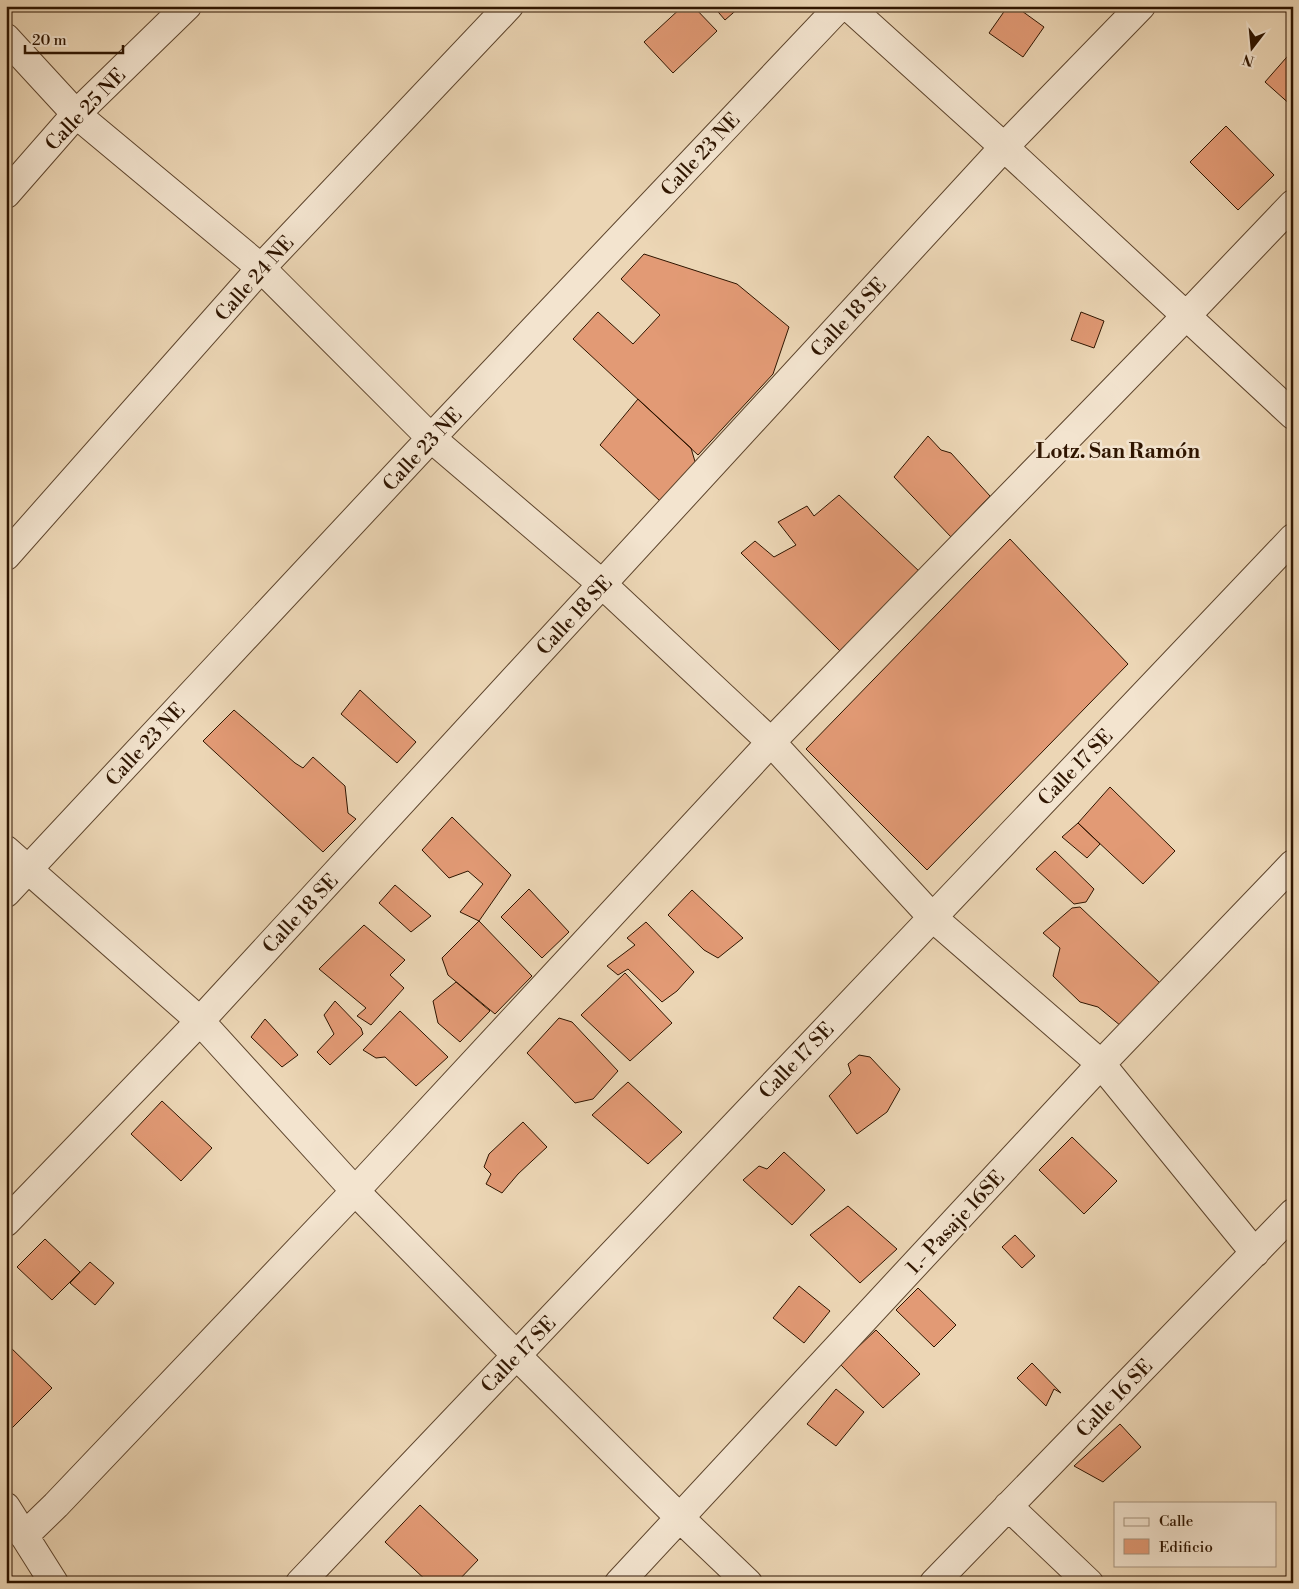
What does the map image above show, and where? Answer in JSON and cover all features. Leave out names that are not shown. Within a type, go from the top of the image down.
[{"type":"street","name":"Calle 25 NE","points":[[6,194],[76,114],[187,6]]},
{"type":"street","name":"Calle 24 NE","points":[[6,556],[261,268],[509,6]]},
{"type":"street","name":"Calle 23 NE","points":[[6,893],[840,6]]},
{"type":"street","points":[[848,6],[1004,147],[1293,415]]},
{"type":"street","name":"Calle 18 SE","points":[[6,1222],[200,1022],[1004,147],[1140,6]]},
{"type":"street","points":[[6,38],[76,114],[261,268],[432,438],[602,584],[772,742],[932,917],[1101,1064],[1255,1252]]},
{"type":"street","points":[[24,1536],[56,1505],[355,1191],[772,742],[1293,204]]},
{"type":"street","name":"Calle 17 SE","points":[[300,1583],[1293,538]]},
{"type":"street","points":[[6,850],[200,1022],[355,1191],[516,1355],[748,1583]]},
{"type":"street","name":"1.- Pasaje 16SE","points":[[619,1583],[1101,1064],[1293,864]]},
{"type":"street","name":"Calle 16 SE","points":[[934,1583],[1293,1213]]},
{"type":"street","points":[[6,1506],[54,1583]]},
{"type":"street","points":[[1008,1506],[1089,1583]]},
{"type":"building","points":[[683,6],[693,6],[717,31],[673,73],[644,42]]},
{"type":"building","points":[[713,6],[741,6],[725,20]]},
{"type":"building","points":[[1008,6],[1015,6],[1044,27],[1023,57],[989,33]]},
{"type":"building","points":[[1293,50],[1293,107],[1265,82]]},
{"type":"building","points":[[1226,126],[1274,175],[1238,210],[1190,162]]},
{"type":"building","points":[[644,254],[737,284],[789,327],[773,374],[698,455],[573,339],[598,312],[633,344],[660,315],[621,279]]},
{"type":"building","points":[[1081,312],[1104,321],[1094,348],[1071,340]]},
{"type":"building","points":[[638,399],[691,448],[696,465],[660,501],[600,445]]},
{"type":"building","points":[[928,436],[941,450],[951,453],[990,496],[951,537],[894,477]]},
{"type":"building","points":[[839,495],[921,573],[841,652],[741,553],[755,541],[774,557],[796,545],[778,522],[807,506],[814,516]]},
{"type":"building","points":[[1010,539],[1128,664],[927,870],[806,749]]},
{"type":"building","points":[[360,690],[416,742],[397,763],[341,714]]},
{"type":"building","points":[[234,710],[295,763],[303,768],[313,757],[345,786],[348,813],[356,819],[323,852],[203,741]]},
{"type":"building","points":[[1110,787],[1175,851],[1143,884],[1078,823]]},
{"type":"building","points":[[452,817],[511,875],[479,921],[460,912],[483,884],[468,871],[449,878],[422,850]]},
{"type":"building","points":[[1078,823],[1100,844],[1087,858],[1062,837]]},
{"type":"building","points":[[1055,851],[1094,889],[1086,902],[1074,904],[1036,869]]},
{"type":"building","points":[[395,885],[431,916],[411,932],[379,903]]},
{"type":"building","points":[[529,889],[569,932],[542,958],[501,917]]},
{"type":"building","points":[[692,890],[743,938],[718,958],[704,950],[668,915]]},
{"type":"building","points":[[1080,907],[1160,983],[1121,1026],[1098,1007],[1080,1002],[1053,976],[1060,948],[1043,933],[1072,908]]},
{"type":"building","points":[[479,921],[532,976],[495,1014],[448,975],[442,958]]},
{"type":"building","points":[[646,922],[694,972],[677,991],[662,1002],[628,969],[618,975],[607,966],[635,945],[627,938]]},
{"type":"building","points":[[364,925],[405,960],[390,975],[404,988],[371,1025],[357,1016],[366,1008],[319,969]]},
{"type":"building","points":[[625,973],[672,1023],[630,1061],[581,1015]]},
{"type":"building","points":[[456,982],[490,1011],[460,1042],[438,1023],[433,1001]]},
{"type":"building","points":[[335,1001],[361,1028],[363,1034],[330,1065],[317,1052],[334,1034],[324,1015]]},
{"type":"building","points":[[400,1011],[448,1057],[416,1086],[385,1057],[376,1058],[363,1050]]},
{"type":"building","points":[[559,1018],[572,1022],[618,1071],[593,1099],[575,1103],[527,1053]]},
{"type":"building","points":[[265,1019],[298,1055],[282,1067],[251,1037]]},
{"type":"building","points":[[859,1055],[870,1057],[900,1089],[887,1112],[857,1134],[829,1096],[851,1073],[848,1064]]},
{"type":"building","points":[[628,1082],[682,1132],[648,1164],[592,1115]]},
{"type":"building","points":[[162,1101],[212,1148],[181,1181],[131,1134]]},
{"type":"building","points":[[523,1122],[547,1147],[518,1174],[502,1193],[486,1184],[491,1174],[484,1167],[489,1154]]},
{"type":"building","points":[[1072,1137],[1117,1181],[1084,1214],[1039,1170]]},
{"type":"building","points":[[784,1152],[825,1190],[792,1225],[743,1180],[759,1166],[767,1169]]},
{"type":"building","points":[[848,1206],[897,1249],[860,1283],[810,1235]]},
{"type":"building","points":[[1015,1235],[1035,1256],[1022,1268],[1002,1247]]},
{"type":"building","points":[[45,1239],[80,1272],[52,1300],[17,1267]]},
{"type":"building","points":[[90,1262],[114,1283],[95,1305],[70,1283]]},
{"type":"building","points":[[799,1286],[830,1311],[804,1343],[773,1318]]},
{"type":"building","points":[[918,1288],[956,1325],[934,1347],[896,1310]]},
{"type":"building","points":[[876,1330],[920,1374],[883,1408],[840,1364]]},
{"type":"building","points":[[6,1343],[52,1388],[6,1434]]},
{"type":"building","points":[[1032,1363],[1061,1393],[1054,1389],[1046,1406],[1017,1378]]},
{"type":"building","points":[[836,1389],[864,1412],[836,1446],[807,1424]]},
{"type":"building","points":[[1120,1424],[1141,1447],[1103,1482],[1074,1466]]},
{"type":"building","points":[[420,1505],[478,1560],[456,1583],[429,1583],[385,1542]]},
{"type":"district","name":"Lotz. San Ramón","points":[[1118,451]]}]
